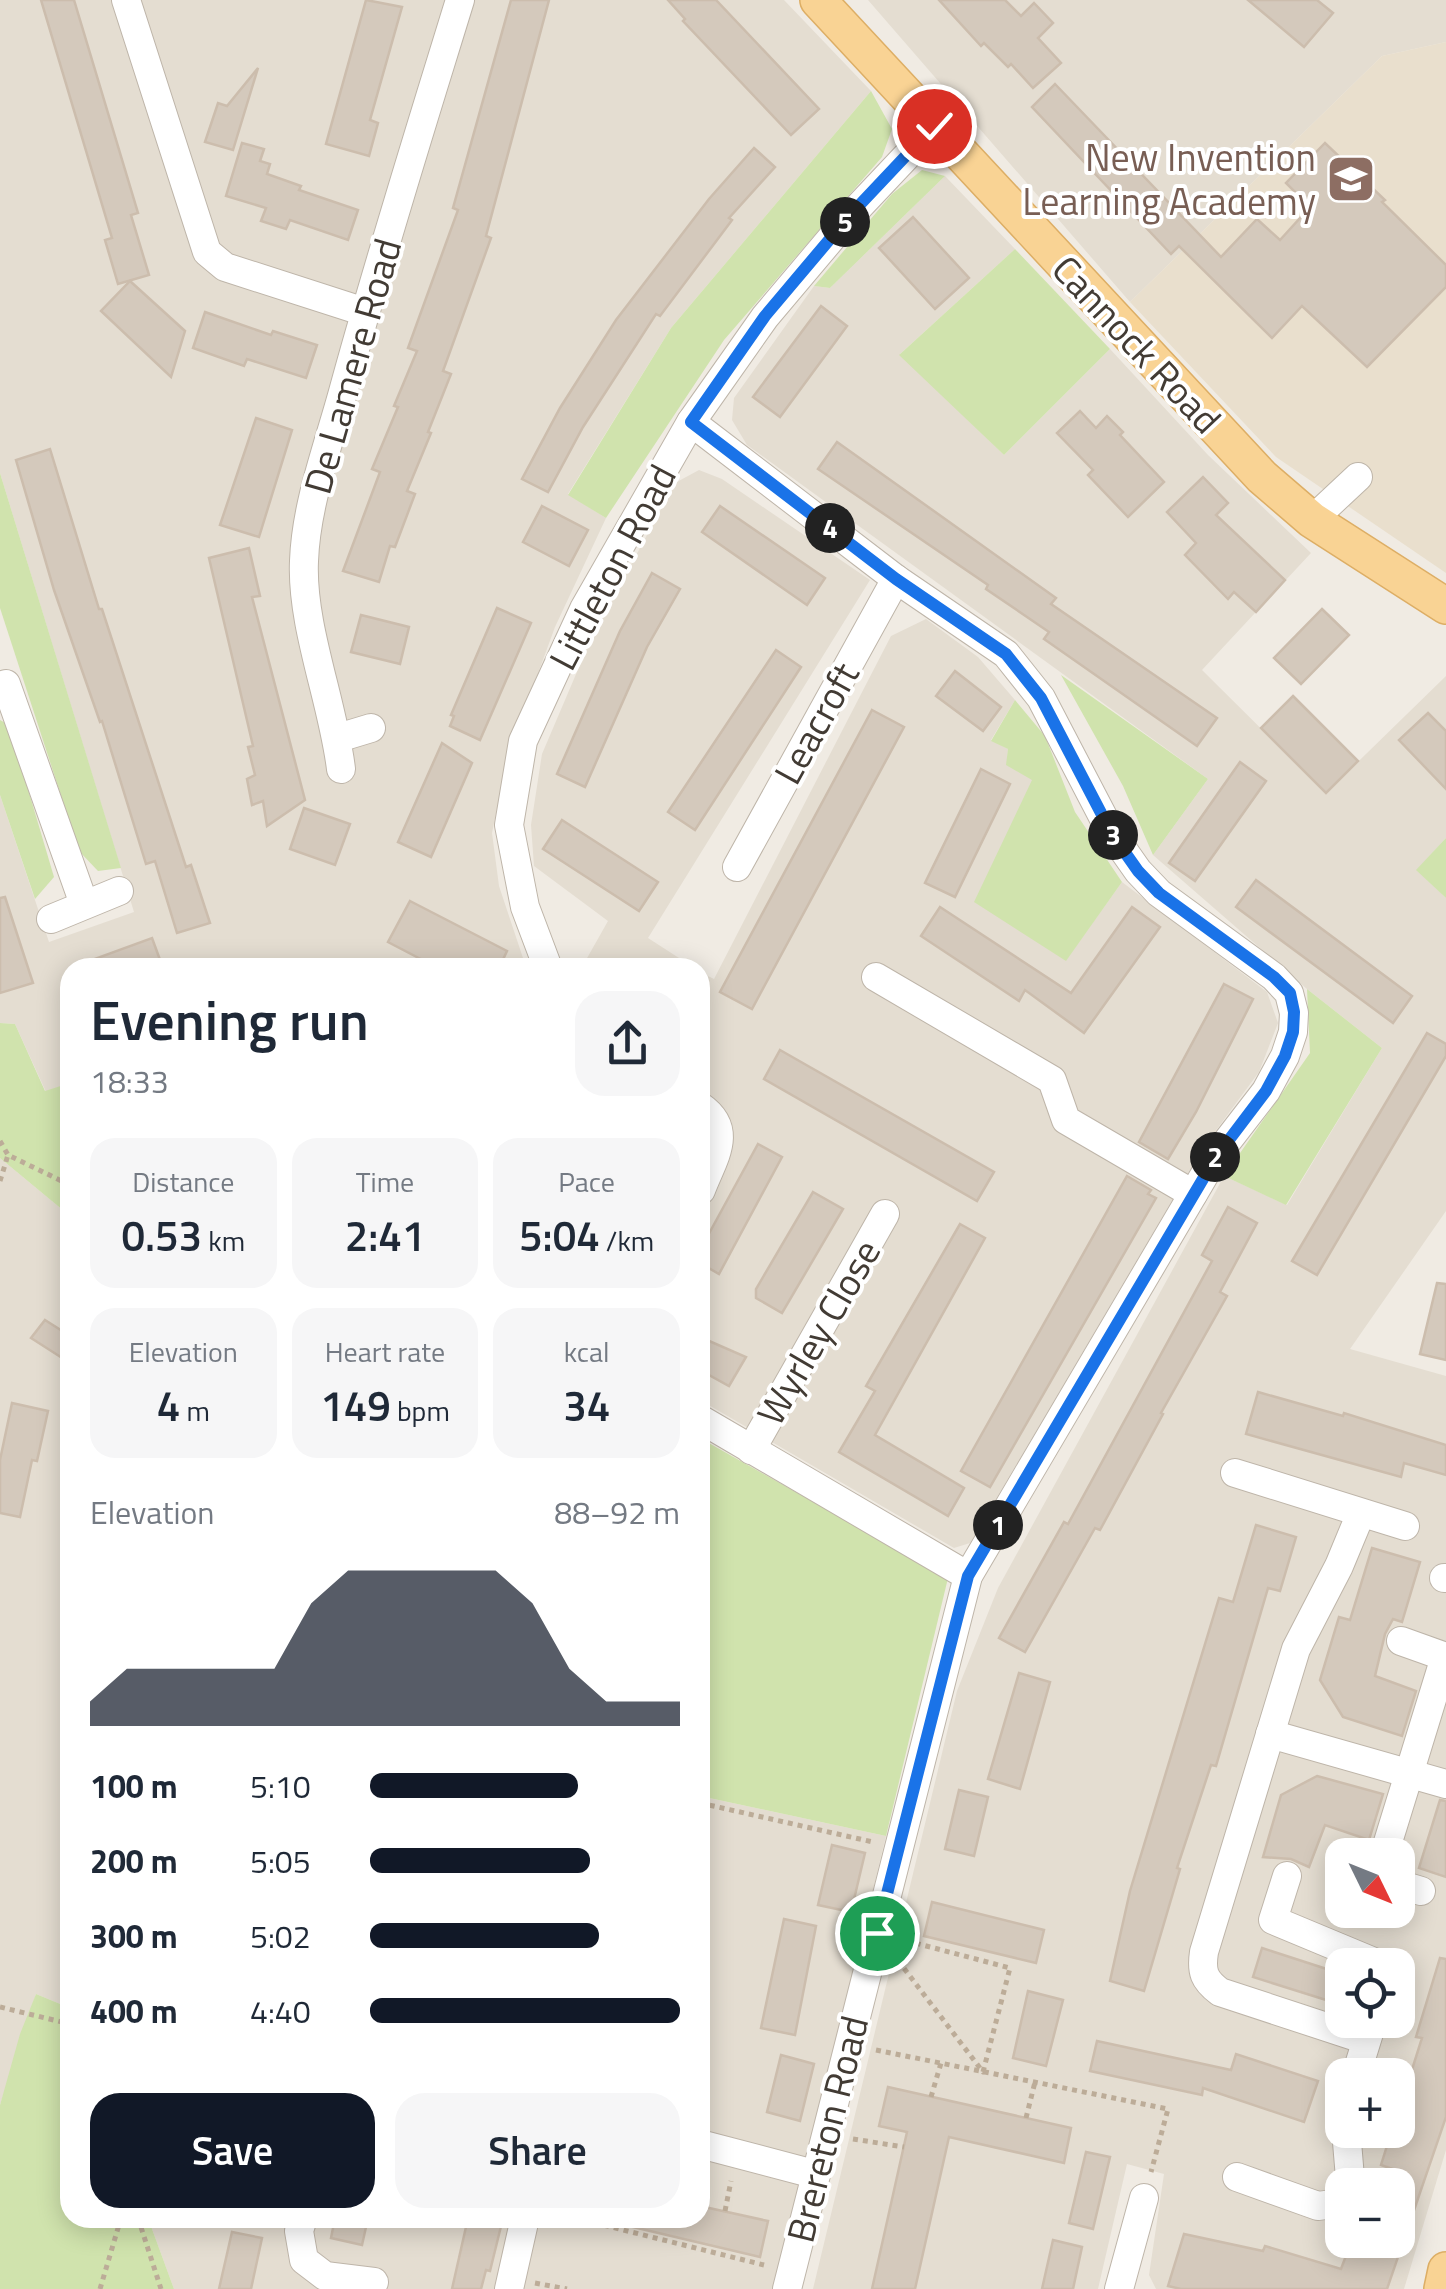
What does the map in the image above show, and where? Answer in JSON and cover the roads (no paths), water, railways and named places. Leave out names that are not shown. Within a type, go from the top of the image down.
[{"type":"main road","name":"Cannock Road","points":[[818,0],[1249,464],[1312,520],[1446,606]]},
{"type":"main road","points":[[1442,2289],[1446,2270]]},
{"type":"street","points":[[126,0],[207,252],[225,267],[365,312]]},
{"type":"street","name":"De Lamere Road","points":[[341,769],[338,738],[308,608],[303,565],[306,527],[365,312],[460,0]]},
{"type":"street","name":"Littleton Road","points":[[544,958],[524,907],[509,825],[523,741],[584,610],[691,422],[765,316],[851,214],[934,126]]},
{"type":"street","name":"Brereton Road","points":[[691,422],[896,579],[1006,654],[1041,698],[1112,834],[1138,871],[1159,893],[1274,977],[1290,993],[1293,1032],[1266,1091],[1216,1157],[968,1576],[789,2280]]},
{"type":"street","points":[[1312,520],[1358,477]]},
{"type":"street","name":"Leacroft","points":[[737,867],[896,579]]},
{"type":"street","points":[[2,679],[84,904]]},
{"type":"street","points":[[338,738],[371,728]]},
{"type":"street","points":[[51,918],[119,891]]},
{"type":"street","points":[[876,977],[1052,1080],[1066,1120],[1194,1194]]},
{"type":"street","points":[[710,1112],[720,1127],[710,1165]]},
{"type":"street","name":"Wyrley Close","points":[[751,1450],[885,1214]]},
{"type":"street","points":[[710,1425],[968,1576]]},
{"type":"street","points":[[1235,1473],[1404,1526]]},
{"type":"street","points":[[1325,2019],[1220,1992],[1207,1982],[1202,1970],[1204,1952],[1296,1649],[1340,1566],[1362,1513]]},
{"type":"street","points":[[1389,1838],[1445,1657],[1401,1642]]},
{"type":"street","points":[[1270,1734],[1446,1784]]},
{"type":"street","points":[[1287,1876],[1273,1920],[1340,1948]]},
{"type":"street","points":[[710,2147],[814,2174]]},
{"type":"street","points":[[1237,2177],[1318,2206],[1325,2205]]},
{"type":"street","points":[[1120,2289],[1144,2198]]},
{"type":"street","points":[[301,2228],[304,2260],[325,2276],[374,2282]]},
{"type":"street","points":[[509,2289],[524,2228]]},
{"type":"place","name":"New Invention Learning Academy","points":[[1351,179]]}]
